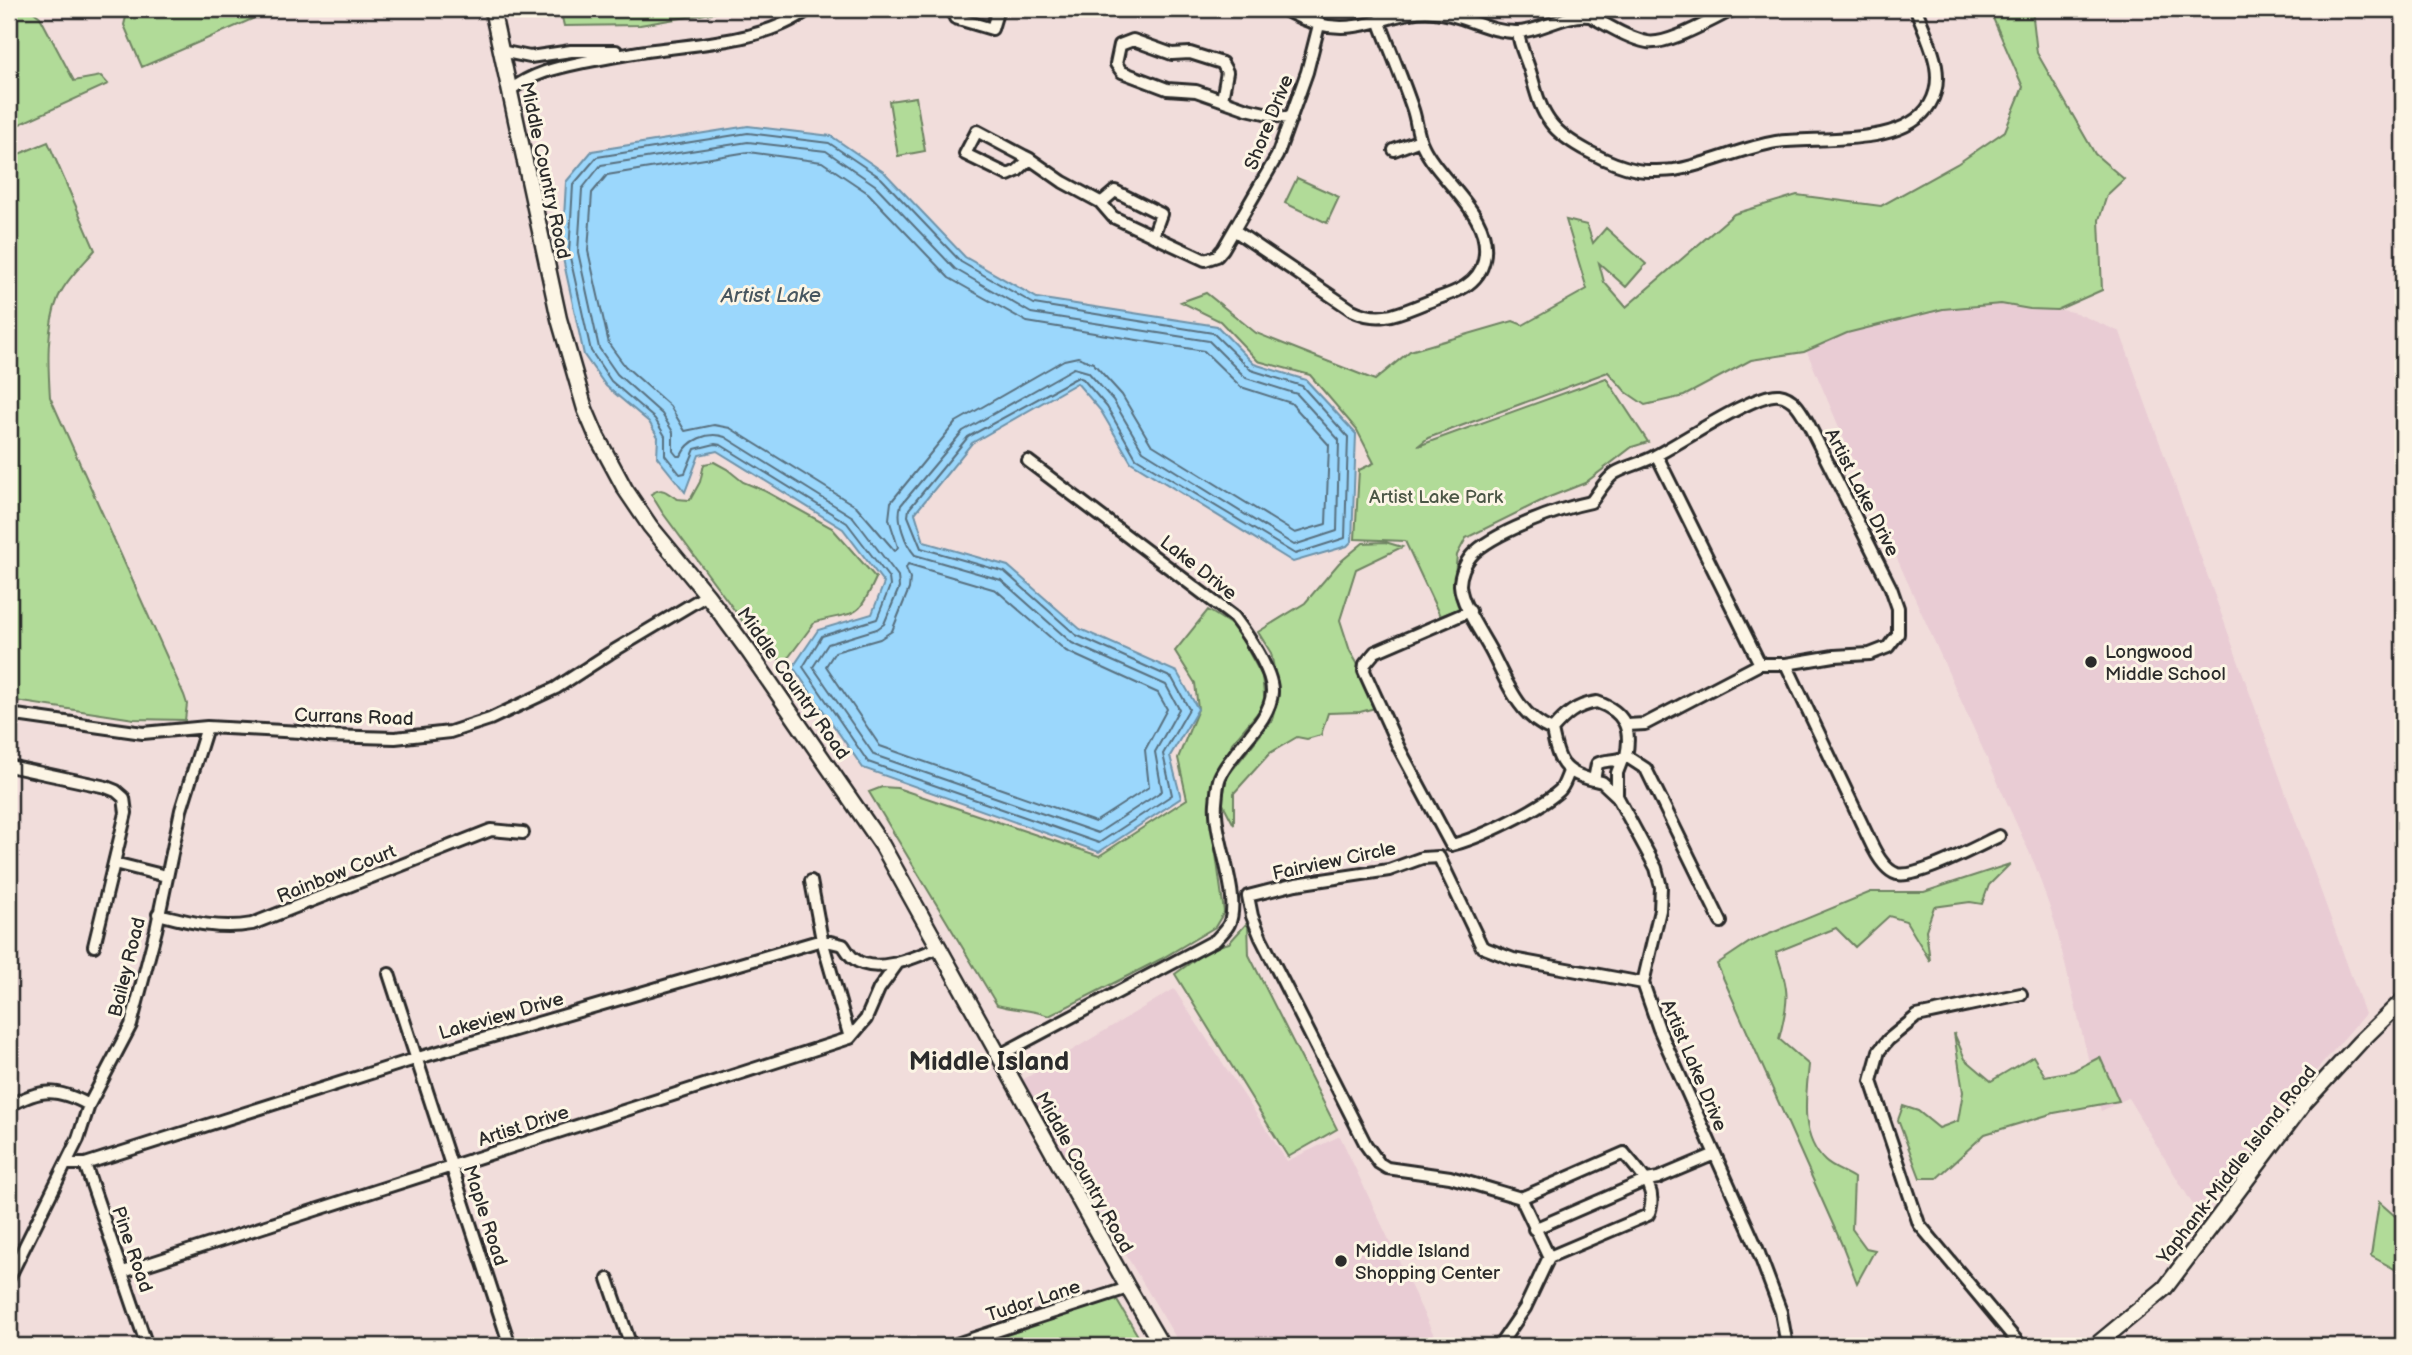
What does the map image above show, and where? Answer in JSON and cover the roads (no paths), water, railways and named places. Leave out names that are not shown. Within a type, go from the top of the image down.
[{"type":"main road","name":"Middle Country Road","points":[[492,9],[559,319],[585,409],[597,437],[625,489],[650,526],[707,595],[749,652],[882,845],[1157,1342]]},
{"type":"main road","name":"Yaphank-Middle Island Road","points":[[2095,1346],[2165,1289],[2305,1102],[2403,1000]]},
{"type":"street","points":[[509,91],[529,77],[551,69],[654,50],[742,38],[790,20],[809,9]]},
{"type":"street","points":[[958,9],[955,18],[992,29],[998,9]]},
{"type":"street","points":[[1283,9],[1319,25],[1356,26],[1420,11],[1450,12],[1489,28],[1518,32],[1574,16],[1590,16],[1633,38],[1650,43],[1665,40],[1735,9]]},
{"type":"street","points":[[1518,32],[1542,108],[1551,124],[1564,137],[1623,166],[1637,170],[1664,171],[1775,142],[1878,135],[1910,124],[1925,111],[1938,83],[1936,64],[1916,9]]},
{"type":"street","points":[[1234,230],[1352,310],[1371,318],[1391,315],[1457,292],[1477,277],[1483,268],[1484,234],[1472,213],[1428,156],[1420,140],[1413,110],[1379,20]]},
{"type":"street","name":"Shore Drive","points":[[1153,236],[1205,260],[1212,259],[1223,249],[1278,156],[1319,25]]},
{"type":"street","points":[[1222,100],[1227,72],[1222,63],[1190,53],[1172,54],[1133,40],[1120,45],[1116,64],[1122,72],[1167,89],[1196,91],[1247,109],[1291,119]]},
{"type":"street","points":[[500,51],[530,57],[586,50],[654,50]]},
{"type":"street","points":[[548,54],[551,69]]},
{"type":"street","points":[[1030,159],[1008,175],[965,154],[977,131],[1030,159],[1068,186],[1101,203],[1113,217],[1153,236],[1161,214],[1115,191],[1101,203]]},
{"type":"street","points":[[1394,150],[1420,140]]},
{"type":"street","name":"Artist Lake Drive","points":[[1552,730],[1534,721],[1511,693],[1469,611],[1460,586],[1464,566],[1488,541],[1563,508],[1591,502],[1616,472],[1657,456],[1693,433],[1772,395],[1787,396],[1798,407],[1891,588],[1898,608],[1898,634],[1888,647],[1870,654],[1834,656],[1786,664],[1760,664],[1644,724],[1627,725]]},
{"type":"street","points":[[1657,456],[1760,664]]},
{"type":"street","name":"Lake Drive","points":[[998,1056],[1216,940],[1230,923],[1230,882],[1217,831],[1219,778],[1248,735],[1267,714],[1272,690],[1257,650],[1234,617],[1028,461]]},
{"type":"street","name":"Currans Road","points":[[9,714],[144,733],[207,727],[301,732],[326,736],[395,737],[450,732],[491,719],[556,688],[707,595]]},
{"type":"street","points":[[1469,611],[1376,652],[1365,664],[1364,671],[1399,748],[1451,845],[1465,842],[1530,811],[1561,789],[1569,772],[1559,758],[1552,730],[1567,713],[1581,704],[1597,702],[1618,714],[1627,725],[1629,734],[1624,758],[1617,774],[1618,796]]},
{"type":"street","points":[[1786,664],[1870,841],[1886,868],[1897,874],[1912,873],[1934,866],[1999,836]]},
{"type":"street","name":"Bailey Road","points":[[9,1278],[78,1139],[89,1105],[131,1025],[181,810],[207,727]]},
{"type":"street","points":[[1594,780],[1597,764],[1603,760],[1624,758],[1646,769],[1721,922]]},
{"type":"street","points":[[9,766],[106,787],[124,798],[126,813],[93,946]]},
{"type":"street","name":"Artist Lake Drive","points":[[1569,772],[1601,782],[1618,796],[1656,868],[1661,887],[1660,910],[1643,983],[1659,1028],[1758,1248],[1776,1298],[1787,1346]]},
{"type":"street","name":"Rainbow Court","points":[[158,914],[197,924],[234,927],[252,924],[491,830],[523,833]]},
{"type":"street","name":"Fairview Circle","points":[[1521,1198],[1450,1177],[1398,1171],[1379,1163],[1366,1145],[1261,938],[1248,896],[1296,884],[1389,870],[1422,858],[1439,857],[1482,947],[1513,959],[1643,983]]},
{"type":"street","points":[[114,863],[166,876]]},
{"type":"street","points":[[811,881],[822,940],[850,1038]]},
{"type":"street","points":[[822,940],[843,945],[852,958],[861,963],[897,964],[940,947]]},
{"type":"street","name":"Lakeview Drive","points":[[66,1164],[85,1164],[418,1058],[822,940]]},
{"type":"street","points":[[850,1038],[866,1019],[878,989],[897,964]]},
{"type":"street","name":"Maple Road","points":[[389,974],[510,1346]]},
{"type":"street","points":[[2021,994],[1917,1016],[1879,1051],[1871,1082],[1919,1224],[2021,1346]]},
{"type":"street","name":"Artist Drive","points":[[122,1272],[850,1038]]},
{"type":"street","points":[[9,1106],[25,1097],[53,1091],[68,1093],[89,1105]]},
{"type":"street","points":[[1499,1346],[1525,1308],[1549,1257],[1648,1215],[1652,1192],[1647,1180],[1623,1153],[1521,1198],[1549,1257]]},
{"type":"street","points":[[1534,1229],[1715,1154]]},
{"type":"street","name":"Pine Road","points":[[85,1164],[147,1346]]},
{"type":"street","points":[[608,1279],[631,1346]]},
{"type":"street","name":"Tudor Lane","points":[[950,1346],[1128,1288]]},
{"type":"water","name":"Artist Lake","points":[[748,126],[831,136],[885,173],[965,257],[1037,298],[1217,326],[1254,364],[1306,380],[1356,434],[1352,541],[1347,546],[1293,562],[1131,462],[1101,411],[1077,383],[972,443],[915,513],[924,542],[1008,566],[1080,629],[1177,672],[1198,709],[1170,756],[1181,798],[1099,852],[863,768],[793,667],[818,630],[872,614],[884,583],[843,529],[717,451],[699,455],[685,492],[657,457],[658,437],[649,422],[606,386],[584,355],[562,254],[566,182],[592,151]]},
{"type":"place","name":"Longwood Middle School","points":[[2091,662]]},
{"type":"place","name":"Middle Island Shopping Center","points":[[1341,1261]]},
{"type":"district","name":"Middle Island","points":[[989,1061]]},
{"type":"park label","name":"Artist Lake Park","points":[[1436,496]]}]
